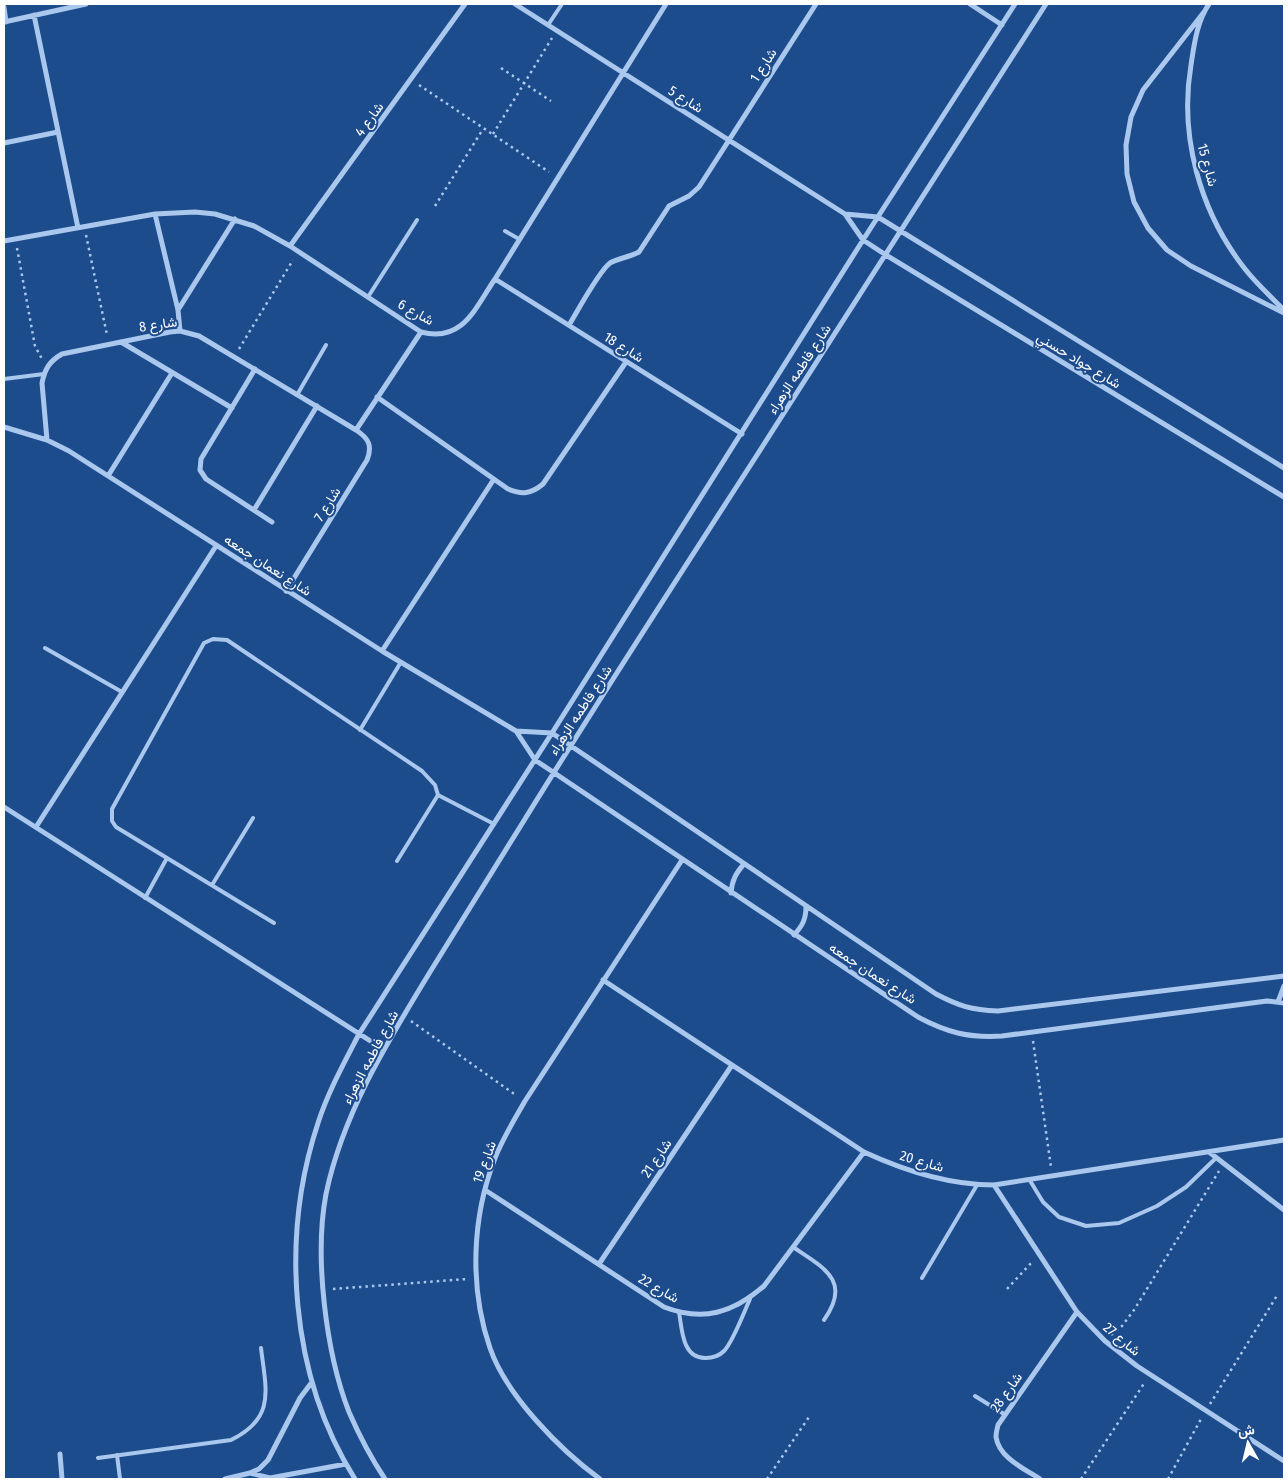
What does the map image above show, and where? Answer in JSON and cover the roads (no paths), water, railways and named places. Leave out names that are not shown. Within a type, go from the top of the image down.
[{"type":"street","points":[[4,7],[5,22],[86,4]]},
{"type":"street","name":"شارع 4","points":[[290,246],[465,4]]},
{"type":"street","name":"شارع 5","points":[[515,4],[845,214],[862,240]]},
{"type":"street","name":"شارع 6","points":[[4,241],[155,214],[195,212],[215,214],[254,226],[290,246],[421,332],[433,335],[446,334],[457,329],[467,320],[495,279],[666,4]]},
{"type":"street","name":"شارع 1","points":[[568,325],[604,269],[613,262],[639,252],[669,206],[689,196],[699,187],[816,4]]},
{"type":"street","points":[[970,4],[1002,25]]},
{"type":"street","name":"شارع فاطمه الزهراء","points":[[355,1479],[324,1417],[312,1382],[300,1318],[298,1291],[297,1235],[305,1171],[318,1123],[336,1078],[359,1034],[742,434],[862,240],[1015,4]]},
{"type":"street","name":"شارع فاطمه الزهراء","points":[[385,1479],[371,1458],[348,1410],[335,1364],[323,1290],[321,1239],[326,1196],[336,1158],[350,1120],[383,1050],[553,772],[1046,4]]},
{"type":"street","name":"شارع 15","points":[[1209,4],[1204,12],[1194,45],[1188,78],[1187,112],[1190,146],[1198,179],[1210,211],[1226,241],[1245,269],[1284,312]]},
{"type":"street","points":[[1204,12],[1143,90],[1131,117],[1126,145],[1127,174],[1134,202],[1148,228],[1167,250],[1191,266],[1284,312]]},
{"type":"street","points":[[34,15],[58,132],[81,228]]},
{"type":"street","points":[[4,143],[58,132]]},
{"type":"street","points":[[155,214],[178,310],[180,331]]},
{"type":"street","name":"شارع 5","points":[[845,214],[878,216]]},
{"type":"street","name":"شارع جواد حسني","points":[[878,216],[1284,468]]},
{"type":"street","points":[[178,310],[235,219]]},
{"type":"street","name":"شارع جواد حسني","points":[[862,240],[1284,497]]},
{"type":"street","name":"شارع 18","points":[[495,279],[742,434]]},
{"type":"street","name":"شارع 8","points":[[44,374],[54,358],[62,354],[180,331],[199,336],[356,430]]},
{"type":"street","points":[[356,430],[421,332]]},
{"type":"street","points":[[121,342],[232,408]]},
{"type":"street","points":[[377,397],[508,489],[517,493],[526,493],[536,490],[543,484],[626,362]]},
{"type":"street","points":[[255,369],[201,459],[200,470],[206,479],[272,522]]},
{"type":"street","points":[[108,476],[172,372]]},
{"type":"street","points":[[44,374],[42,383],[47,440]]},
{"type":"street","points":[[254,510],[317,406]]},
{"type":"street","name":"شارع نعمان جمعه","points":[[4,427],[47,440],[69,451],[382,652],[516,731],[535,760],[794,935],[938,1027],[958,1034],[980,1037],[1268,1001],[1281,1003]]},
{"type":"street","name":"شارع 7","points":[[286,591],[368,460],[370,444],[367,437],[356,430]]},
{"type":"street","points":[[382,652],[494,479]]},
{"type":"street","points":[[36,828],[216,546]]},
{"type":"street","name":"شارع نعمان جمعه","points":[[516,731],[552,733],[936,994],[956,1004],[977,1010],[998,1011],[1284,976]]},
{"type":"street","points":[[4,807],[383,1050]]},
{"type":"street","name":"شارع 19","points":[[600,1479],[565,1450],[535,1418],[509,1386],[490,1349],[479,1309],[476,1279],[477,1234],[485,1190],[495,1159],[508,1129],[682,860]]},
{"type":"street","points":[[731,892],[732,882],[744,864]]},
{"type":"street","points":[[794,935],[802,927],[806,917],[806,906]]},
{"type":"street","name":"شارع 20","points":[[603,980],[864,1152],[914,1173],[977,1185],[994,1185],[1284,1140]]},
{"type":"street","points":[[1281,1003],[1284,986]]},
{"type":"street","name":"شارع 21","points":[[599,1264],[732,1065]]},
{"type":"street","name":"شارع 22","points":[[485,1190],[664,1306],[679,1312],[697,1315],[716,1313],[734,1308],[750,1299],[764,1286],[864,1152]]},
{"type":"street","points":[[1209,1152],[1284,1210]]},
{"type":"street","name":"شارع 27","points":[[994,1185],[1077,1312],[1105,1342],[1150,1374],[1284,1461]]},
{"type":"street","name":"شارع 28","points":[[1040,1479],[1009,1459],[1001,1450],[996,1438],[998,1425],[1077,1312]]},
{"type":"street","points":[[225,1479],[250,1473],[268,1460],[300,1398],[312,1382]]},
{"type":"street","points":[[60,1454],[62,1479]]},
{"type":"street","points":[[250,1473],[270,1478],[346,1464]]},
{"type":"lane","points":[[548,25],[562,4]]},
{"type":"lane","points":[[368,297],[417,220]]},
{"type":"lane","points":[[505,231],[519,239]]},
{"type":"lane","points":[[297,395],[326,345]]},
{"type":"lane","points":[[4,379],[44,374]]},
{"type":"lane","points":[[274,923],[116,827],[112,821],[112,808],[204,643],[213,639],[227,640],[422,771],[435,785],[438,795],[494,824]]},
{"type":"lane","points":[[45,648],[122,692]]},
{"type":"lane","points":[[360,730],[401,662]]},
{"type":"lane","points":[[397,861],[438,795]]},
{"type":"lane","points":[[212,885],[253,818]]},
{"type":"lane","points":[[145,898],[167,858]]},
{"type":"lane","points":[[1029,1179],[1043,1202],[1059,1217],[1086,1226],[1119,1222],[1156,1206],[1186,1187],[1216,1158]]},
{"type":"lane","points":[[922,1278],[977,1185]]},
{"type":"lane","points":[[793,1247],[826,1269],[834,1280],[836,1295],[832,1309],[824,1320]]},
{"type":"lane","points":[[679,1312],[684,1344],[691,1353],[701,1358],[713,1358],[723,1352],[750,1299]]},
{"type":"lane","points":[[98,1458],[231,1440],[246,1433],[257,1422],[264,1407],[267,1391],[261,1348]]},
{"type":"lane","points":[[975,1396],[1004,1414]]},
{"type":"lane","points":[[117,1455],[120,1479]]}]
